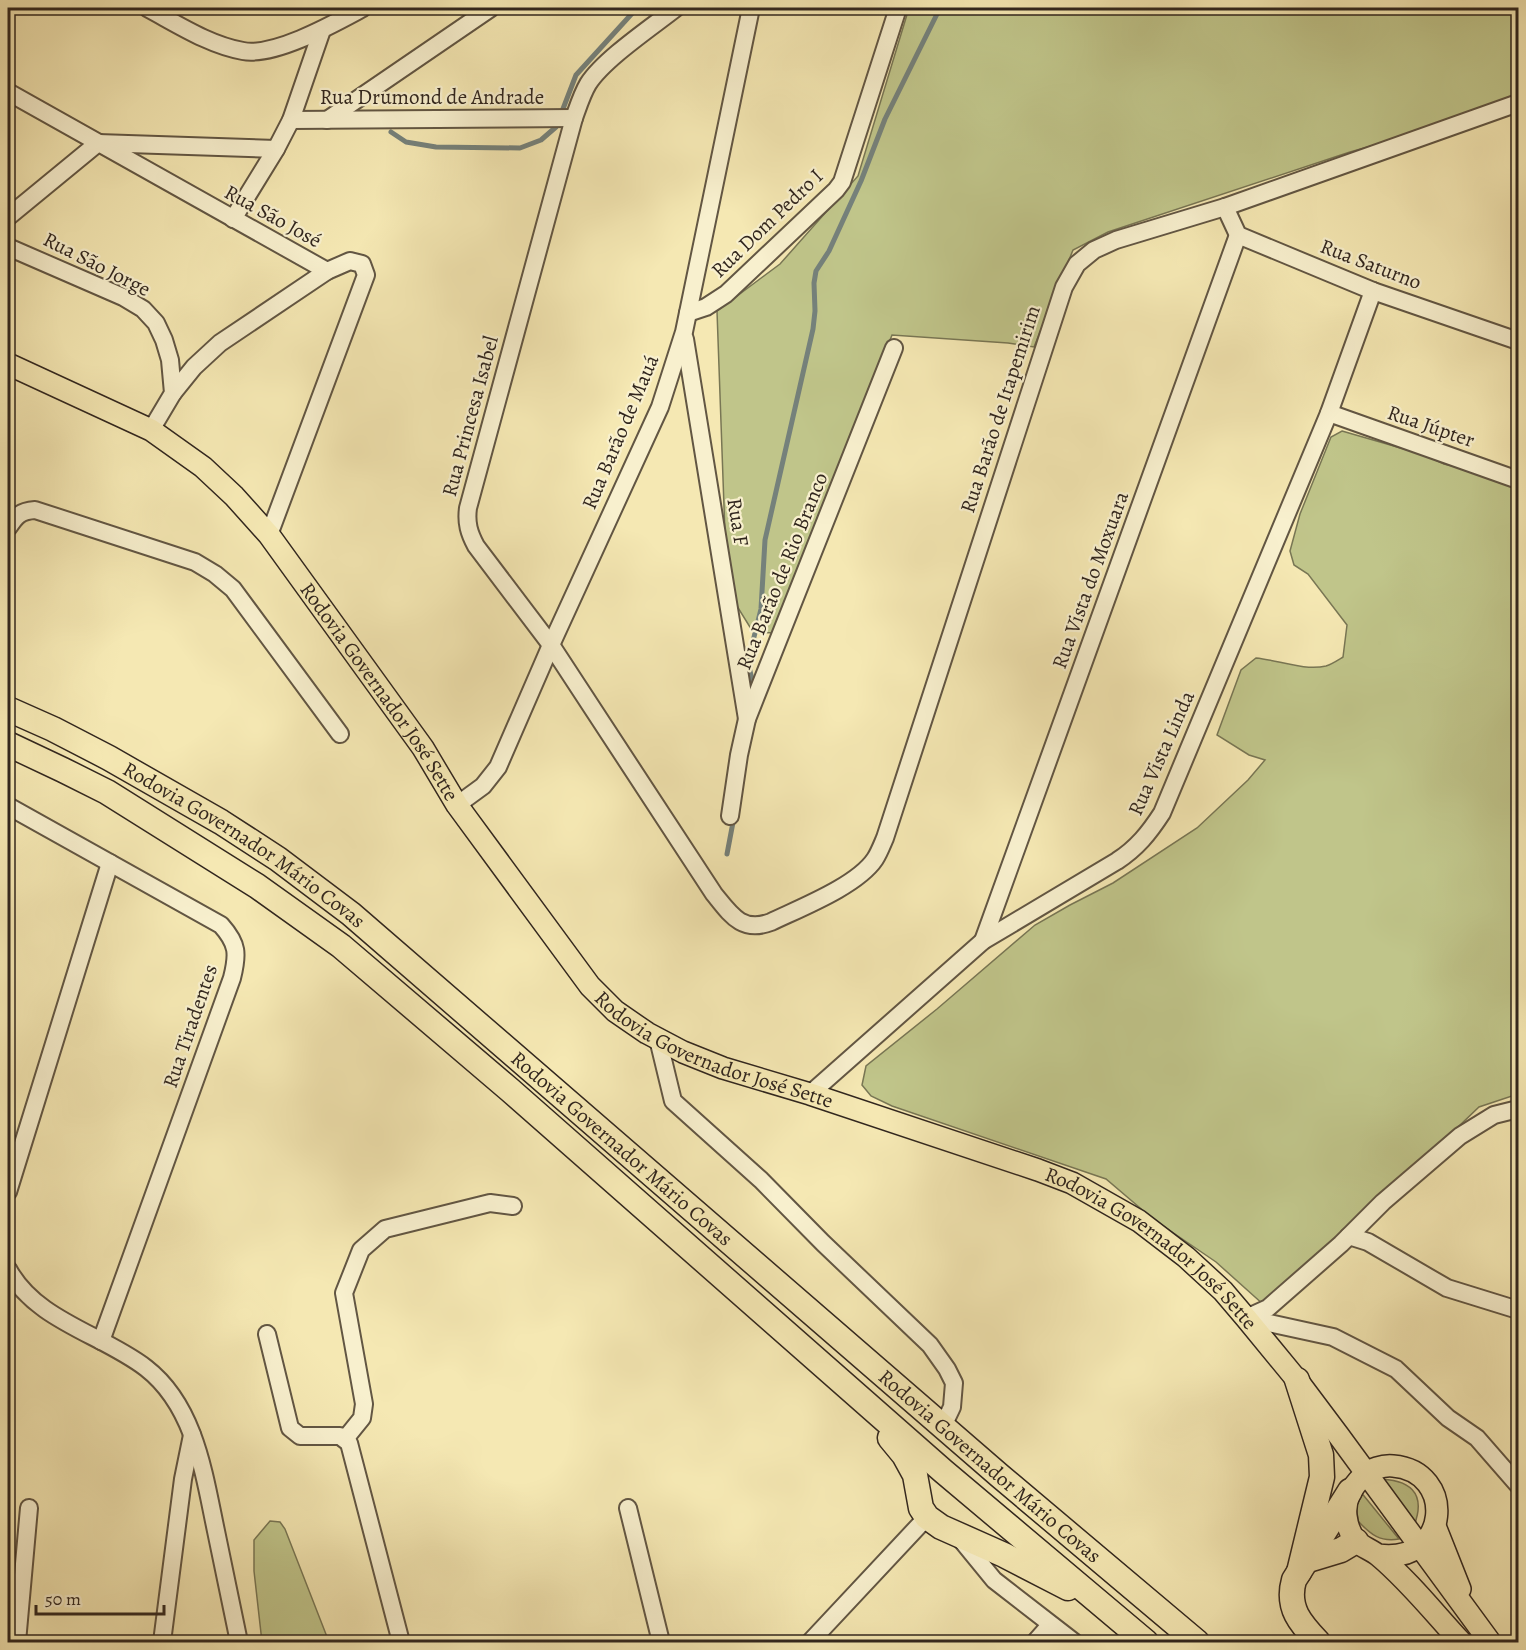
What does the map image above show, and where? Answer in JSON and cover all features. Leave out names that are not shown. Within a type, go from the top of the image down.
[{"type":"highway","name":"Rodovia Governador Mário Covas","points":[[8,709],[110,758],[202,811],[278,859],[351,914],[1000,1476],[1197,1642]]},
{"type":"highway","name":"Rodovia Governador Mário Covas","points":[[8,744],[107,792],[257,886],[341,946],[510,1090],[943,1471],[1146,1642]]},
{"type":"highway","points":[[839,1380],[904,1455],[915,1475],[921,1508],[927,1517],[941,1527],[1004,1555],[1068,1588],[1116,1617]]},
{"type":"highway","points":[[1297,1380],[1319,1446],[1322,1477],[1304,1566]]},
{"type":"highway","points":[[920,1494],[930,1476],[943,1471],[961,1467],[1000,1476]]},
{"type":"highway","points":[[1318,1642],[1300,1623],[1293,1605],[1292,1588],[1304,1566],[1366,1476]]},
{"type":"highway","points":[[1304,1566],[1356,1541]]},
{"type":"main road","name":"Rodovia Governador José Sette","points":[[8,364],[151,430],[203,467],[234,496],[269,535],[423,748],[458,805],[590,986],[615,1011],[683,1052],[723,1068],[998,1155],[1072,1183],[1139,1221],[1186,1257],[1223,1291],[1297,1380],[1366,1476]]},
{"type":"main road","points":[[1378,1556],[1407,1555],[1419,1548],[1435,1527],[1437,1508],[1432,1490],[1421,1476],[1405,1467],[1366,1476],[1345,1508],[1348,1526],[1356,1541],[1378,1556],[1461,1642]]},
{"type":"main road","points":[[1366,1476],[1490,1642]]},
{"type":"main road","points":[[1435,1527],[1473,1620]]},
{"type":"street","points":[[147,8],[196,34],[245,52],[265,51],[322,30],[363,8]]},
{"type":"street","points":[[327,120],[492,8]]},
{"type":"street","name":"Rua Princesa Isabel","points":[[676,8],[594,76],[583,93],[574,118],[466,521],[476,546],[551,645],[730,915]]},
{"type":"street","name":"Rua Barão de Mauá","points":[[458,805],[483,786],[498,767],[660,407],[684,332],[751,8]]},
{"type":"street","name":"Rua Dom Pedro I","points":[[688,313],[706,307],[726,294],[842,182],[898,8]]},
{"type":"street","points":[[233,219],[291,120],[322,30]]},
{"type":"street","name":"Rua São José","points":[[8,92],[327,271],[350,261],[362,264],[366,275],[269,535]]},
{"type":"street","name":"Rua Barão de Itapemirim","points":[[730,915],[750,926],[760,926],[771,922],[848,883],[862,874],[875,859],[885,838],[1064,287],[1077,264],[1094,250],[1116,240],[1225,207],[1518,103]]},
{"type":"street","name":"Rua Drumond de Andrade","points":[[291,120],[574,118]]},
{"type":"street","points":[[8,217],[98,143],[276,149]]},
{"type":"street","points":[[1225,207],[1238,235]]},
{"type":"street","name":"Rua Saturno","points":[[1238,235],[1373,291],[1518,341]]},
{"type":"street","name":"Rua Vista do Moxuara","points":[[983,941],[1238,235]]},
{"type":"street","name":"Rua São Jorge","points":[[8,247],[123,297],[143,309],[156,323],[164,339],[170,360],[173,393]]},
{"type":"street","points":[[151,430],[173,393],[194,367],[220,343],[327,271]]},
{"type":"street","name":"Rua Vista Linda","points":[[810,1094],[983,941],[1117,861],[1135,849],[1148,835],[1162,813],[1329,413],[1373,291]]},
{"type":"street","name":"Rua F","points":[[684,332],[747,719]]},
{"type":"street","name":"Rua Barão de Rio Branco","points":[[730,816],[739,754],[747,719],[894,348]]},
{"type":"street","name":"Rua Júpter","points":[[1329,413],[1518,480]]},
{"type":"street","points":[[8,528],[17,515],[35,510],[195,562],[215,574],[232,589],[340,734]]},
{"type":"street","points":[[8,756],[36,757]]},
{"type":"street","name":"Rua Tiradentes","points":[[8,806],[221,925],[236,946],[236,963],[228,989],[101,1341]]},
{"type":"street","points":[[8,1192],[110,864]]},
{"type":"street","points":[[658,1039],[673,1101],[761,1180],[930,1345],[954,1383],[952,1407],[943,1426]]},
{"type":"street","points":[[1246,1318],[1268,1308],[1349,1236],[1383,1202],[1460,1136],[1494,1115],[1518,1108]]},
{"type":"street","points":[[345,1438],[362,1418],[364,1404],[344,1293],[351,1270],[361,1250],[386,1229],[490,1203],[513,1206]]},
{"type":"street","points":[[1349,1236],[1368,1242],[1447,1288],[1518,1310]]},
{"type":"street","points":[[8,1269],[15,1283],[30,1297],[59,1318],[145,1367],[166,1385],[192,1435],[202,1465],[239,1642]]},
{"type":"street","points":[[1246,1318],[1333,1337],[1396,1369],[1448,1418],[1477,1438],[1518,1485]]},
{"type":"street","points":[[267,1334],[290,1428],[300,1436],[334,1435],[345,1438],[349,1443],[401,1642]]},
{"type":"street","points":[[162,1642],[183,1479],[192,1435]]},
{"type":"street","points":[[17,1642],[29,1508]]},
{"type":"street","points":[[628,1508],[661,1642]]},
{"type":"street","points":[[810,1642],[927,1517]]},
{"type":"street","points":[[956,1534],[994,1580],[1074,1642]]},
{"type":"street","points":[[994,1580],[1004,1555]]},
{"type":"street","points":[[1035,1642],[1050,1625]]},
{"type":"green space","points":[[909,8],[1518,8],[1518,98],[1467,119],[1350,152],[1108,232],[1073,250],[1034,347],[892,335],[776,633],[753,632],[727,590],[717,311],[780,264],[858,176]]},
{"type":"green space","points":[[1342,431],[1425,455],[1444,464],[1478,472],[1518,488],[1518,1094],[1479,1107],[1274,1303],[1265,1306],[1216,1262],[1153,1219],[1106,1179],[892,1106],[871,1096],[862,1085],[866,1066],[1035,925],[1113,883],[1197,828],[1248,780],[1265,760],[1249,755],[1217,735],[1241,670],[1256,658],[1318,667],[1328,665],[1343,657],[1347,625],[1308,574],[1294,565],[1290,551],[1300,514],[1331,437]]},
{"type":"green space","points":[[1376,1479],[1398,1482],[1412,1490],[1418,1504],[1414,1526]]},
{"type":"green space","points":[[1360,1491],[1399,1539],[1376,1536],[1358,1521],[1356,1502]]},
{"type":"green space","points":[[270,1521],[280,1522],[285,1529],[329,1642],[262,1642],[254,1571],[254,1540]]},
{"type":"waterway","points":[[391,132],[406,142],[436,147],[520,148],[541,140],[556,127],[576,75],[637,8]]},
{"type":"waterway","points":[[754,687],[749,657],[761,609],[765,540],[813,329],[816,271],[829,251],[861,181],[885,119],[940,8]]},
{"type":"waterway","points":[[727,854],[734,817]]}]
